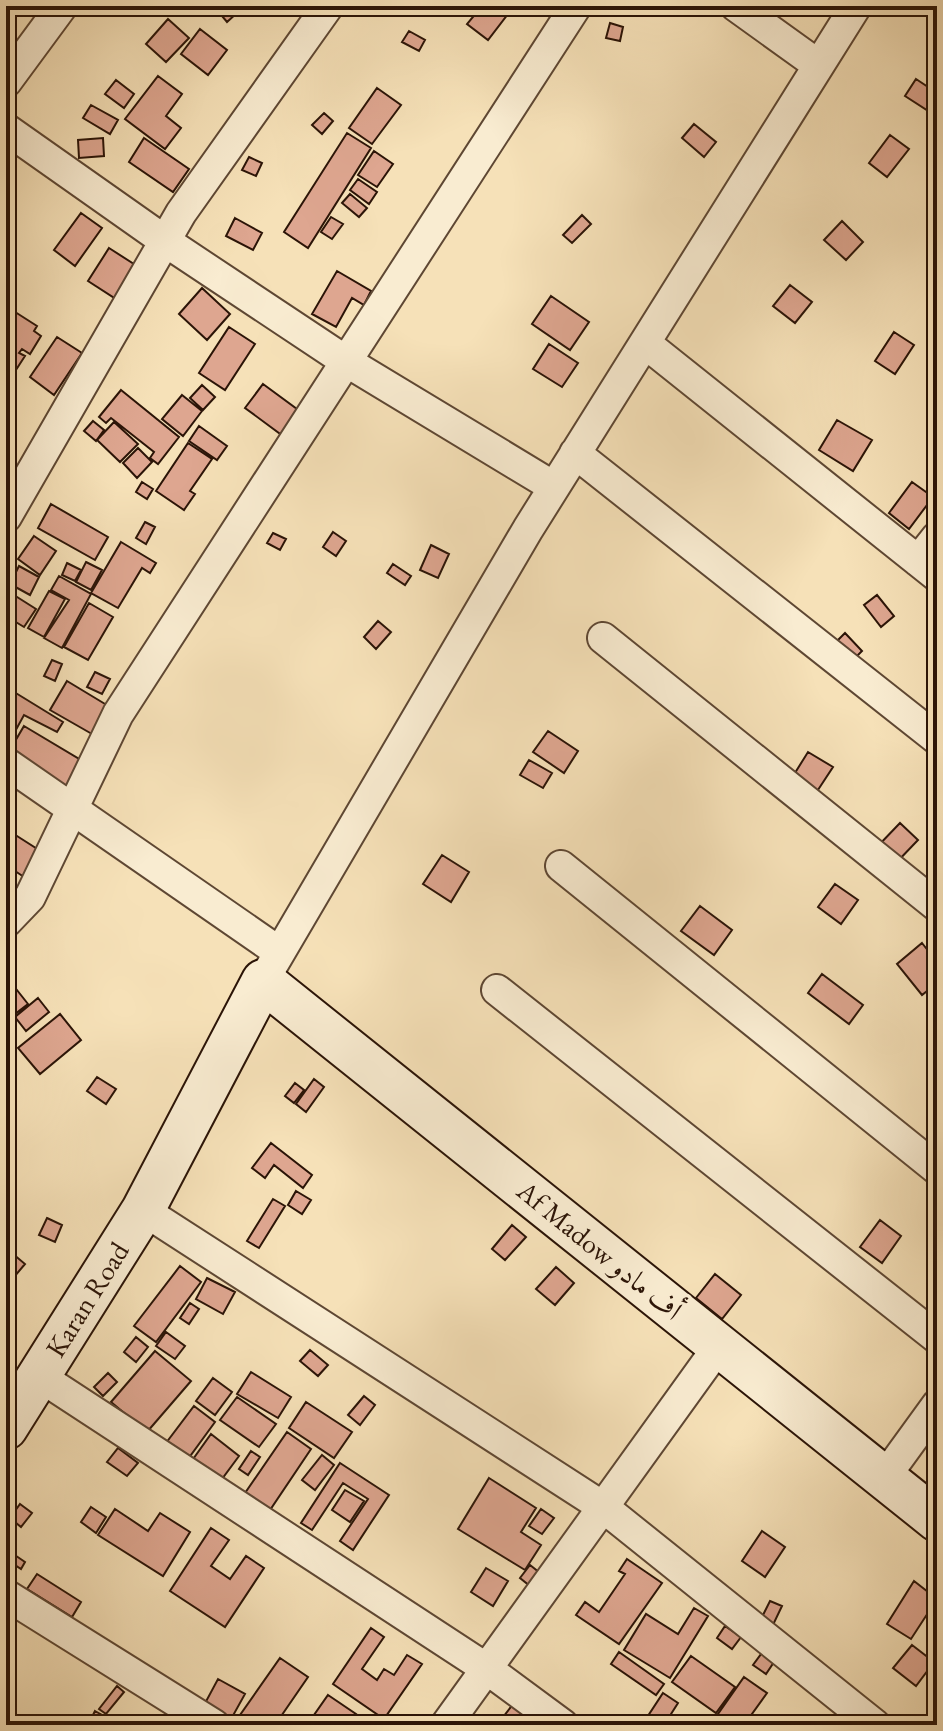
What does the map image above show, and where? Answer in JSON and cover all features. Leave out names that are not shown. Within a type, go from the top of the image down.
[{"type":"street","points":[[6,82],[62,6]]},
{"type":"street","points":[[6,517],[165,241],[328,6]]},
{"type":"street","points":[[6,922],[30,897],[118,714],[344,360],[576,6]]},
{"type":"street","points":[[736,6],[818,65]]},
{"type":"street","points":[[6,763],[73,809],[271,967],[554,487],[856,6]]},
{"type":"street","points":[[6,129],[165,241],[344,360],[554,487]]},
{"type":"street","points":[[645,343],[927,568],[937,537]]},
{"type":"street","points":[[575,453],[937,739]]},
{"type":"street","points":[[603,638],[937,906]]},
{"type":"street","points":[[561,866],[937,1169]]},
{"type":"street","name":"Karan Road","points":[[6,1428],[143,1210],[271,967]]},
{"type":"street","name":"Af Madow أف مادو","points":[[271,967],[719,1346],[937,1520]]},
{"type":"street","points":[[497,990],[937,1338]]},
{"type":"street","points":[[143,1210],[603,1507],[875,1725]]},
{"type":"street","points":[[446,1725],[719,1346]]},
{"type":"street","points":[[39,1376],[487,1669],[563,1725]]},
{"type":"street","points":[[884,1478],[937,1405]]},
{"type":"street","points":[[6,1595],[214,1725]]},
{"type":"building","points":[[222,6],[231,6],[237,13],[227,22],[217,10]]},
{"type":"building","points":[[482,6],[505,6],[511,10],[488,40],[467,24]]},
{"type":"building","points":[[168,19],[189,38],[166,62],[146,44]]},
{"type":"building","points":[[610,23],[623,27],[620,41],[606,38]]},
{"type":"building","points":[[200,29],[227,50],[208,75],[181,54]]},
{"type":"building","points":[[409,31],[425,40],[419,51],[402,42]]},
{"type":"building","points":[[158,76],[182,94],[166,116],[181,128],[165,149],[125,119]]},
{"type":"building","points":[[916,79],[937,93],[933,114],[905,96]]},
{"type":"building","points":[[116,80],[134,94],[124,108],[105,94]]},
{"type":"building","points":[[377,88],[401,105],[372,144],[349,128]]},
{"type":"building","points":[[91,105],[118,120],[110,134],[83,118]]},
{"type":"building","points":[[324,113],[333,121],[322,134],[312,125]]},
{"type":"building","points":[[694,124],[716,142],[704,157],[682,138]]},
{"type":"building","points":[[347,133],[371,148],[308,248],[284,232]]},
{"type":"building","points":[[890,135],[909,149],[887,177],[869,163]]},
{"type":"building","points":[[103,138],[104,156],[79,158],[78,140]]},
{"type":"building","points":[[144,138],[189,169],[173,192],[129,162]]},
{"type":"building","points":[[374,151],[393,164],[377,187],[358,175]]},
{"type":"building","points":[[249,157],[262,163],[256,176],[242,170]]},
{"type":"building","points":[[358,179],[377,192],[369,204],[350,190]]},
{"type":"building","points":[[350,194],[367,208],[359,217],[342,203]]},
{"type":"building","points":[[81,213],[102,228],[75,266],[54,250]]},
{"type":"building","points":[[582,215],[591,224],[572,243],[563,235]]},
{"type":"building","points":[[331,217],[343,224],[332,239],[321,232]]},
{"type":"building","points":[[235,218],[262,233],[253,250],[226,236]]},
{"type":"building","points":[[842,221],[863,242],[846,260],[824,240]]},
{"type":"building","points":[[109,248],[137,266],[116,299],[88,281]]},
{"type":"building","points":[[337,271],[371,291],[364,305],[352,298],[336,327],[312,314]]},
{"type":"building","points":[[790,285],[812,302],[795,323],[773,306]]},
{"type":"building","points":[[202,288],[230,314],[207,340],[179,314]]},
{"type":"building","points":[[551,296],[589,322],[570,350],[532,324]]},
{"type":"building","points":[[12,310],[37,326],[34,331],[41,336],[30,354],[22,349],[19,353],[25,356],[12,376],[6,374],[6,319]]},
{"type":"building","points":[[229,327],[255,344],[225,390],[199,373]]},
{"type":"building","points":[[894,332],[914,345],[895,374],[875,361]]},
{"type":"building","points":[[57,337],[82,353],[54,395],[30,377]]},
{"type":"building","points":[[549,344],[578,363],[562,387],[533,369]]},
{"type":"building","points":[[263,384],[301,412],[283,436],[245,408]]},
{"type":"building","points":[[202,385],[215,397],[203,410],[190,398]]},
{"type":"building","points":[[121,390],[179,437],[158,464],[150,458],[154,452],[111,418],[106,423],[99,417]]},
{"type":"building","points":[[182,395],[202,411],[183,436],[162,419]]},
{"type":"building","points":[[837,420],[872,440],[853,471],[819,450]]},
{"type":"building","points":[[93,421],[104,430],[96,441],[84,431]]},
{"type":"building","points":[[114,422],[138,444],[120,462],[97,440]]},
{"type":"building","points":[[199,426],[227,446],[217,460],[189,441]]},
{"type":"building","points":[[188,443],[212,459],[190,491],[195,494],[184,510],[156,491]]},
{"type":"building","points":[[138,448],[152,462],[137,478],[123,463]]},
{"type":"building","points":[[142,482],[153,489],[147,499],[136,492]]},
{"type":"building","points":[[912,482],[933,497],[909,529],[889,513]]},
{"type":"building","points":[[51,504],[108,537],[95,560],[38,528]]},
{"type":"building","points":[[145,522],[155,527],[146,544],[136,538]]},
{"type":"building","points":[[333,532],[346,541],[336,556],[323,547]]},
{"type":"building","points":[[273,533],[286,539],[280,550],[267,543]]},
{"type":"building","points":[[34,536],[56,551],[40,575],[18,559]]},
{"type":"building","points":[[121,542],[156,563],[150,573],[142,568],[118,608],[91,593]]},
{"type":"building","points":[[431,545],[449,554],[438,578],[420,570]]},
{"type":"building","points":[[86,562],[102,570],[91,590],[76,582]]},
{"type":"building","points":[[67,563],[81,570],[75,581],[62,575]]},
{"type":"building","points":[[393,564],[411,576],[405,585],[387,573]]},
{"type":"building","points":[[19,566],[39,577],[30,595],[10,584]]},
{"type":"building","points":[[59,576],[91,594],[62,648],[44,638],[69,600],[51,590]]},
{"type":"building","points":[[6,590],[36,609],[24,627],[6,616]]},
{"type":"building","points":[[49,591],[65,599],[44,637],[28,628]]},
{"type":"building","points":[[877,595],[894,616],[881,627],[864,605]]},
{"type":"building","points":[[89,603],[113,617],[88,660],[64,647]]},
{"type":"building","points":[[378,621],[391,632],[376,649],[364,637]]},
{"type":"building","points":[[845,633],[862,651],[846,667],[829,649]]},
{"type":"building","points":[[52,660],[62,664],[55,681],[44,676]]},
{"type":"building","points":[[95,672],[110,679],[102,694],[87,687]]},
{"type":"building","points":[[67,681],[115,710],[99,738],[50,710]]},
{"type":"building","points":[[6,687],[63,722],[57,732],[24,715],[6,748]]},
{"type":"building","points":[[24,726],[91,766],[74,795],[7,755]]},
{"type":"building","points":[[548,731],[578,751],[564,773],[533,752]]},
{"type":"building","points":[[808,752],[833,767],[814,796],[790,781]]},
{"type":"building","points":[[529,760],[552,773],[543,788],[520,775]]},
{"type":"building","points":[[900,823],[918,840],[894,865],[876,848]]},
{"type":"building","points":[[6,829],[42,852],[24,877],[6,865]]},
{"type":"building","points":[[442,855],[469,872],[451,902],[423,884]]},
{"type":"building","points":[[835,884],[858,900],[841,924],[818,907]]},
{"type":"building","points":[[700,906],[732,930],[714,955],[681,931]]},
{"type":"building","points":[[922,943],[937,962],[937,983],[922,995],[897,964]]},
{"type":"building","points":[[822,974],[863,1005],[849,1024],[808,993]]},
{"type":"building","points":[[9,980],[28,1004],[6,1021],[6,983]]},
{"type":"building","points":[[38,998],[49,1012],[26,1031],[15,1017]]},
{"type":"building","points":[[60,1014],[81,1040],[40,1074],[18,1048]]},
{"type":"building","points":[[97,1077],[116,1089],[106,1104],[87,1091]]},
{"type":"building","points":[[314,1079],[324,1087],[306,1112],[296,1104]]},
{"type":"building","points":[[295,1083],[304,1090],[294,1103],[285,1096]]},
{"type":"building","points":[[271,1143],[312,1175],[303,1188],[274,1165],[265,1178],[252,1168]]},
{"type":"building","points":[[296,1191],[311,1200],[302,1214],[288,1205]]},
{"type":"building","points":[[273,1199],[285,1206],[259,1248],[247,1241]]},
{"type":"building","points":[[47,1218],[62,1225],[55,1242],[39,1235]]},
{"type":"building","points":[[880,1220],[901,1236],[882,1263],[860,1247]]},
{"type":"building","points":[[512,1225],[526,1237],[505,1260],[492,1249]]},
{"type":"building","points":[[6,1248],[25,1264],[9,1283],[6,1280]]},
{"type":"building","points":[[180,1266],[201,1282],[156,1342],[134,1326]]},
{"type":"building","points":[[556,1267],[574,1283],[555,1305],[536,1289]]},
{"type":"building","points":[[715,1274],[741,1295],[722,1319],[696,1298]]},
{"type":"building","points":[[207,1278],[235,1292],[223,1314],[196,1299]]},
{"type":"building","points":[[190,1303],[199,1309],[189,1324],[180,1318]]},
{"type":"building","points":[[166,1332],[185,1346],[175,1359],[156,1346]]},
{"type":"building","points":[[136,1337],[148,1347],[136,1362],[124,1352]]},
{"type":"building","points":[[310,1350],[328,1365],[318,1376],[300,1361]]},
{"type":"building","points":[[155,1351],[191,1381],[147,1432],[111,1402]]},
{"type":"building","points":[[251,1372],[291,1397],[278,1418],[237,1394]]},
{"type":"building","points":[[108,1373],[117,1382],[103,1396],[94,1387]]},
{"type":"building","points":[[213,1378],[232,1392],[215,1415],[196,1401]]},
{"type":"building","points":[[364,1396],[375,1405],[360,1425],[348,1415]]},
{"type":"building","points":[[237,1397],[276,1424],[259,1447],[220,1420]]},
{"type":"building","points":[[306,1402],[352,1432],[334,1458],[289,1428]]},
{"type":"building","points":[[194,1406],[215,1422],[188,1459],[166,1443]]},
{"type":"building","points":[[287,1432],[311,1449],[268,1513],[243,1496]]},
{"type":"building","points":[[211,1434],[239,1456],[219,1483],[191,1462]]},
{"type":"building","points":[[118,1448],[138,1463],[127,1476],[107,1462]]},
{"type":"building","points":[[251,1451],[260,1457],[248,1475],[239,1469]]},
{"type":"building","points":[[322,1455],[334,1465],[315,1490],[302,1480]]},
{"type":"building","points":[[340,1463],[389,1495],[353,1550],[340,1541],[368,1499],[343,1483],[312,1530],[301,1523]]},
{"type":"building","points":[[489,1478],[536,1508],[521,1532],[541,1545],[525,1570],[458,1529]]},
{"type":"building","points":[[345,1490],[364,1501],[350,1522],[332,1510]]},
{"type":"building","points":[[20,1504],[32,1513],[21,1527],[10,1518]]},
{"type":"building","points":[[91,1507],[106,1517],[96,1533],[81,1522]]},
{"type":"building","points":[[115,1509],[148,1531],[160,1513],[190,1532],[163,1576],[98,1535]]},
{"type":"building","points":[[541,1509],[554,1518],[542,1534],[529,1526]]},
{"type":"building","points":[[211,1528],[229,1540],[211,1566],[230,1579],[246,1556],[264,1568],[225,1627],[170,1591]]},
{"type":"building","points":[[762,1531],[785,1547],[765,1577],[742,1561]]},
{"type":"building","points":[[6,1549],[25,1562],[21,1569],[6,1559]]},
{"type":"building","points":[[627,1559],[662,1583],[619,1644],[576,1615],[585,1602],[599,1612],[625,1574],[619,1571]]},
{"type":"building","points":[[530,1565],[540,1573],[530,1586],[520,1578]]},
{"type":"building","points":[[486,1568],[508,1581],[493,1606],[471,1592]]},
{"type":"building","points":[[37,1574],[81,1602],[72,1617],[27,1589]]},
{"type":"building","points":[[914,1581],[937,1599],[911,1639],[887,1624]]},
{"type":"building","points":[[770,1601],[782,1606],[772,1627],[760,1621]]},
{"type":"building","points":[[694,1608],[708,1616],[670,1678],[624,1650],[646,1614],[678,1634]]},
{"type":"building","points":[[725,1626],[741,1637],[732,1649],[717,1638]]},
{"type":"building","points":[[371,1628],[384,1637],[362,1669],[377,1680],[384,1669],[394,1675],[407,1655],[422,1664],[384,1719],[333,1684]]},
{"type":"building","points":[[912,1645],[934,1662],[916,1686],[893,1668]]},
{"type":"building","points":[[764,1650],[776,1659],[766,1674],[753,1665]]},
{"type":"building","points":[[619,1652],[664,1684],[656,1695],[611,1664]]},
{"type":"building","points":[[691,1656],[735,1687],[716,1713],[672,1682]]},
{"type":"building","points":[[280,1658],[308,1677],[275,1725],[233,1725]]},
{"type":"building","points":[[744,1677],[767,1693],[744,1725],[734,1725],[718,1714]]},
{"type":"building","points":[[218,1679],[245,1694],[230,1721],[203,1707]]},
{"type":"building","points":[[117,1686],[124,1692],[106,1714],[99,1709]]},
{"type":"building","points":[[663,1693],[678,1703],[664,1725],[642,1725]]},
{"type":"building","points":[[328,1695],[356,1714],[348,1725],[307,1725]]},
{"type":"building","points":[[514,1703],[531,1716],[524,1725],[505,1725],[500,1721]]},
{"type":"building","points":[[95,1711],[120,1725],[88,1725]]}]
